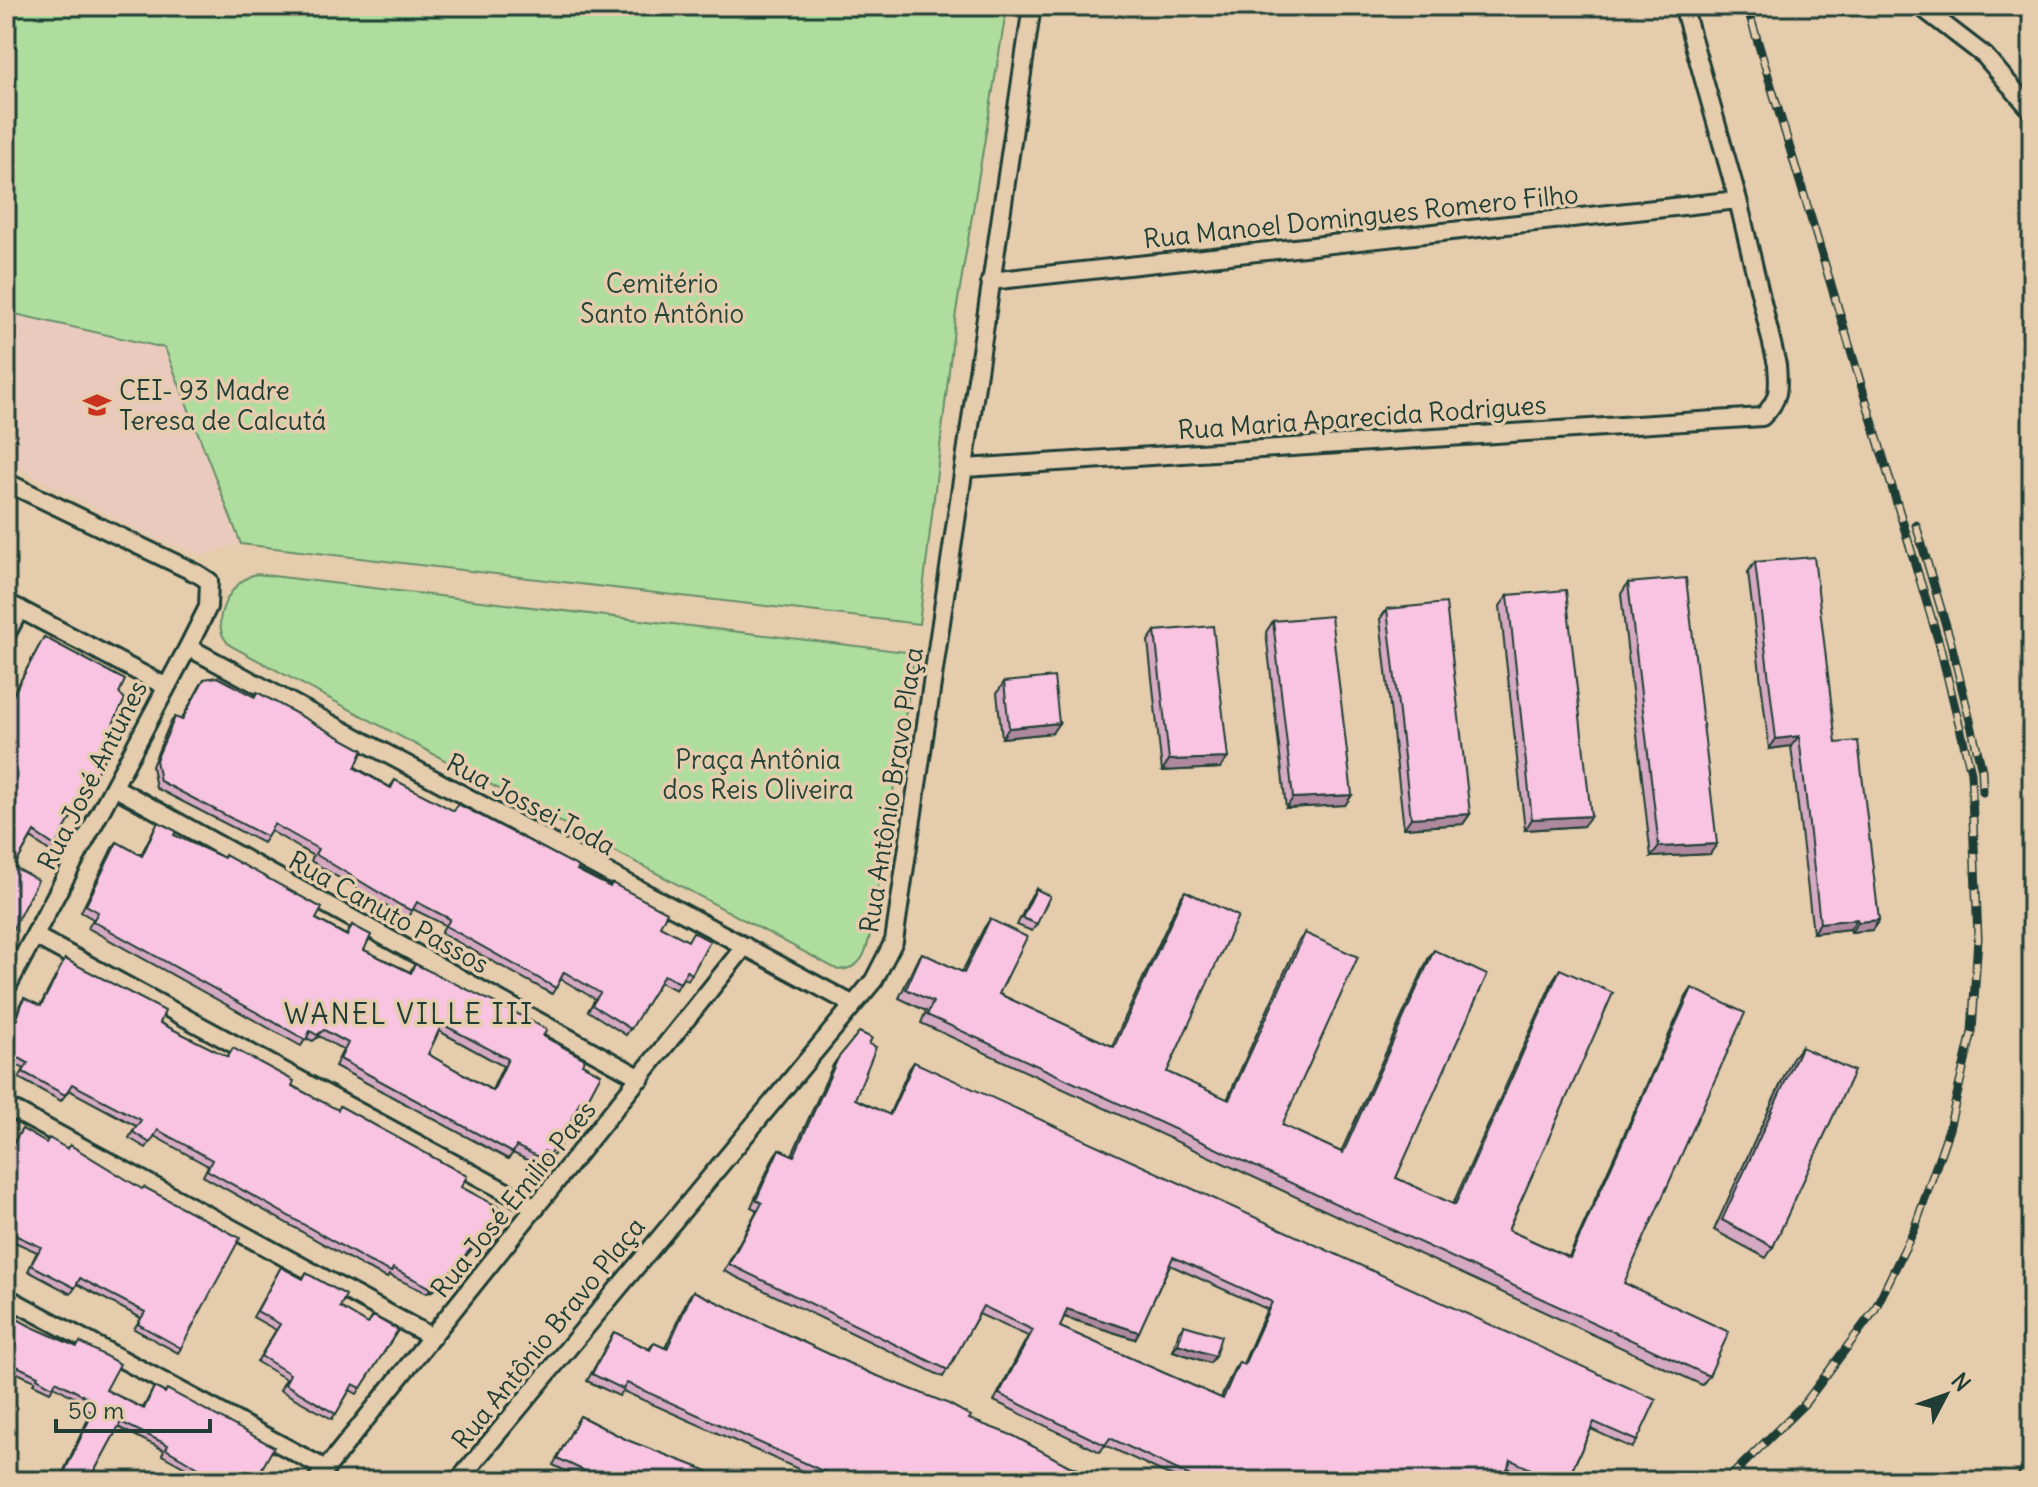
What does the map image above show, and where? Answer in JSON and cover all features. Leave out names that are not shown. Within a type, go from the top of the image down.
[{"type":"street","name":"Rua Antônio Bravo Plaça","points":[[458,1481],[874,980],[896,930],[1032,6]]},
{"type":"street","points":[[1683,6],[1738,200]]},
{"type":"street","points":[[1920,6],[1985,56],[2032,111]]},
{"type":"street","name":"Rua Manoel Domingues Romero Filho","points":[[990,281],[1738,200]]},
{"type":"street","name":"Rua Maria Aparecida Rodrigues","points":[[965,468],[1762,417],[1776,404],[1779,390],[1777,365],[1738,200]]},
{"type":"street","name":"Rua José Antunes","points":[[6,482],[209,581],[208,607],[6,989]]},
{"type":"street","points":[[6,635],[13,606],[165,686]]},
{"type":"street","name":"Rua Jossei Toda","points":[[188,647],[852,1004]]},
{"type":"street","name":"Rua Canuto Passos","points":[[114,787],[641,1078]]},
{"type":"street","points":[[35,936],[536,1208]]},
{"type":"street","name":"Rua José Emilio Paes","points":[[321,1475],[745,946]]},
{"type":"street","points":[[6,1106],[432,1337]]},
{"type":"street","points":[[6,1297],[321,1475]]},
{"type":"street","points":[[2026,1481],[2032,1468]]},
{"type":"shaded area","name":"CEI- 93 Madre Teresa de Calcutá","points":[[6,312],[165,348],[241,544],[203,555],[154,538],[6,462]]},
{"type":"green space","name":"Cemitério Santo Antônio","points":[[6,6],[1007,6],[956,312],[919,624],[241,544],[165,348],[6,312]]},
{"type":"green space","name":"Praça Antônia dos Reis Oliveira","points":[[256,574],[915,653],[871,931],[862,958],[853,966],[838,970],[231,646],[220,627],[224,604],[238,585]]},
{"type":"building","points":[[1814,557],[1836,743],[1858,741],[1879,920],[1820,923],[1799,736],[1776,739],[1755,562]]},
{"type":"building","points":[[1686,578],[1717,844],[1659,847],[1628,583]]},
{"type":"building","points":[[1566,590],[1591,816],[1532,819],[1508,595]]},
{"type":"building","points":[[1446,603],[1470,814],[1411,818],[1387,609]]},
{"type":"building","points":[[1331,616],[1352,795],[1293,798],[1273,621]]},
{"type":"building","points":[[1213,626],[1228,758],[1169,760],[1155,631]]},
{"type":"building","points":[[44,637],[125,680],[119,693],[125,699],[113,724],[121,729],[55,846],[34,832],[14,867],[38,880],[6,942],[6,693],[12,697]]},
{"type":"building","points":[[217,677],[255,697],[257,692],[363,750],[355,768],[391,788],[395,780],[454,811],[458,804],[579,867],[577,870],[610,887],[612,883],[667,912],[660,926],[688,941],[693,932],[710,941],[692,974],[687,971],[680,983],[664,975],[631,1029],[592,1005],[600,993],[564,972],[556,988],[446,926],[450,919],[417,902],[412,911],[400,905],[315,854],[318,849],[274,824],[267,837],[160,781],[156,760],[175,717],[182,720],[204,679]]},
{"type":"building","points":[[1054,677],[1059,723],[1009,728],[1004,682]]},
{"type":"building","points":[[158,822],[176,831],[174,835],[224,858],[225,855],[322,908],[316,919],[347,936],[352,925],[371,935],[364,950],[411,973],[415,964],[547,1030],[543,1036],[585,1059],[582,1064],[601,1074],[585,1104],[580,1101],[558,1149],[553,1147],[550,1154],[544,1151],[541,1158],[516,1146],[513,1153],[340,1059],[348,1043],[324,1030],[317,1035],[310,1031],[306,1040],[93,921],[98,912],[86,905],[117,842],[142,856]],"holes":[[[442,1024],[508,1059],[493,1091],[428,1054]]]},
{"type":"building","points":[[1036,889],[1050,896],[1037,924],[1022,918]]},
{"type":"building","points":[[1185,891],[1238,916],[1167,1072],[1229,1100],[1305,933],[1358,957],[1282,1125],[1343,1153],[1434,950],[1487,975],[1396,1178],[1455,1205],[1560,969],[1613,993],[1508,1230],[1570,1258],[1692,988],[1745,1013],[1624,1283],[1729,1332],[1709,1376],[927,1015],[933,1002],[906,989],[922,953],[964,973],[990,919],[1027,937],[999,994],[1114,1047]]},
{"type":"building","points":[[65,959],[165,1011],[160,1023],[228,1057],[233,1048],[294,1081],[292,1086],[338,1110],[340,1106],[467,1176],[461,1187],[506,1211],[496,1231],[489,1228],[442,1282],[431,1288],[393,1268],[391,1272],[370,1262],[207,1170],[212,1160],[158,1130],[150,1143],[133,1132],[141,1120],[72,1084],[65,1095],[23,1072],[28,1063],[6,1051],[24,998],[41,1006]]},
{"type":"building","points":[[859,1032],[872,1038],[869,1044],[876,1047],[855,1099],[890,1115],[914,1062],[1656,1400],[1637,1441],[1594,1422],[1567,1481],[1557,1481],[1511,1460],[1502,1481],[1371,1481],[1359,1476],[1357,1481],[1201,1481],[1110,1438],[1105,1445],[999,1394],[1033,1330],[983,1306],[948,1370],[729,1264],[762,1203],[756,1200],[779,1149],[794,1156],[838,1058]],"holes":[[[1173,1257],[1272,1302],[1244,1365],[1239,1362],[1223,1399],[1060,1327],[1067,1309],[1139,1332]]]},
{"type":"building","points":[[1801,1047],[1854,1071],[1773,1247],[1722,1220]]},
{"type":"building","points":[[22,1129],[46,1143],[49,1138],[68,1149],[70,1145],[142,1189],[144,1187],[240,1238],[181,1348],[138,1324],[145,1312],[80,1278],[75,1288],[31,1265],[41,1247],[6,1231],[6,1152]]},
{"type":"building","points":[[281,1267],[303,1279],[306,1273],[346,1295],[340,1307],[368,1324],[373,1316],[398,1330],[361,1388],[353,1384],[336,1414],[285,1384],[290,1374],[261,1356],[280,1324],[257,1311]]},
{"type":"building","points":[[693,1291],[870,1373],[949,1404],[971,1416],[969,1419],[1014,1436],[1069,1466],[1109,1481],[845,1481],[627,1383],[623,1389],[592,1374],[614,1332],[650,1350],[654,1343],[667,1349]]},
{"type":"building","points":[[6,1301],[14,1307],[10,1315],[77,1347],[80,1342],[120,1364],[106,1390],[144,1409],[154,1387],[165,1393],[167,1389],[274,1447],[255,1481],[196,1481],[202,1470],[166,1449],[168,1445],[121,1422],[89,1481],[60,1481],[93,1412],[83,1407],[88,1398],[56,1381],[53,1387],[6,1361]]},
{"type":"building","points":[[1184,1325],[1221,1336],[1215,1356],[1178,1344]]},
{"type":"building","points":[[580,1416],[627,1440],[726,1481],[606,1481],[557,1458]]},
{"type":"railway","points":[[1726,1481],[1805,1403],[1874,1311],[1914,1230],[1949,1129],[1972,1032],[1978,938],[1971,772],[1939,643],[1747,6]]},
{"type":"railway","points":[[1916,525],[1950,639],[1982,770],[1983,792]]},
{"type":"place","name":"CEI- 93 Madre Teresa de Calcutá","points":[[97,405]]},
{"type":"district","name":"WANEL VILLE III","points":[[409,1014]]}]
